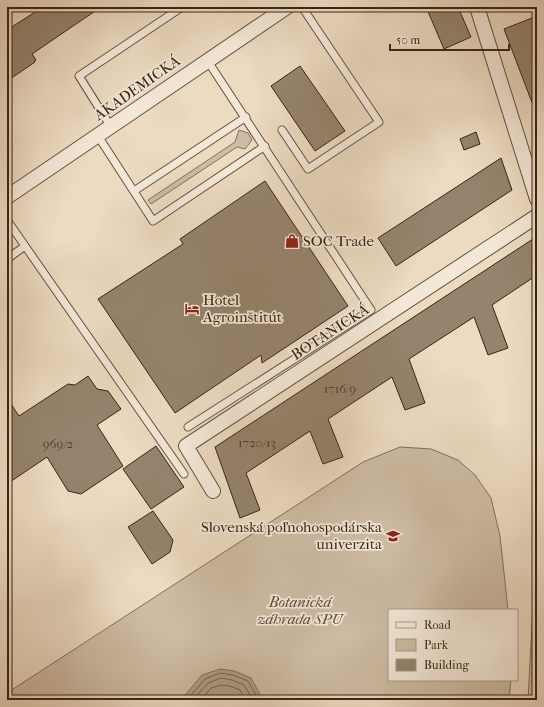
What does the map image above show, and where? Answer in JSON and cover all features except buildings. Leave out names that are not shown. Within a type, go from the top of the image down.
[{"type":"street","points":[[476,7],[537,199]]},
{"type":"street","name":"AKADEMICKÁ","points":[[7,197],[98,136],[279,9]]},
{"type":"street","name":"BOTANICKÁ","points":[[213,491],[186,446],[537,216]]},
{"type":"lane","points":[[111,127],[79,76],[182,7]]},
{"type":"lane","points":[[282,130],[308,169],[379,122],[302,7]]},
{"type":"lane","points":[[188,427],[371,310],[246,117],[207,60]]},
{"type":"lane","points":[[134,191],[246,117]]},
{"type":"lane","points":[[98,136],[153,221],[265,146]]},
{"type":"lane","points":[[7,220],[184,474]]},
{"type":"lane","points":[[7,259],[25,246]]},
{"type":"green space","points":[[239,130],[248,133],[252,140],[245,149],[237,147],[151,204],[148,200],[235,142]]},
{"type":"green space","name":"Botanická záhrada SPU","points":[[400,447],[431,449],[458,460],[475,475],[491,498],[500,536],[508,609],[388,609],[388,681],[511,681],[509,700],[7,700],[7,693],[363,462]]},
{"type":"green space","points":[[537,567],[537,700],[528,700],[535,568]]},
{"type":"water","points":[[220,669],[234,671],[251,678],[263,700],[181,700],[202,675]]},
{"type":"place","name":"SOC Trade","points":[[292,241]]},
{"type":"place","name":"Hotel Agroinštitút","points":[[192,309]]},
{"type":"place","name":"Slovenská poľnohospodárska univerzita","points":[[393,536]]}]
